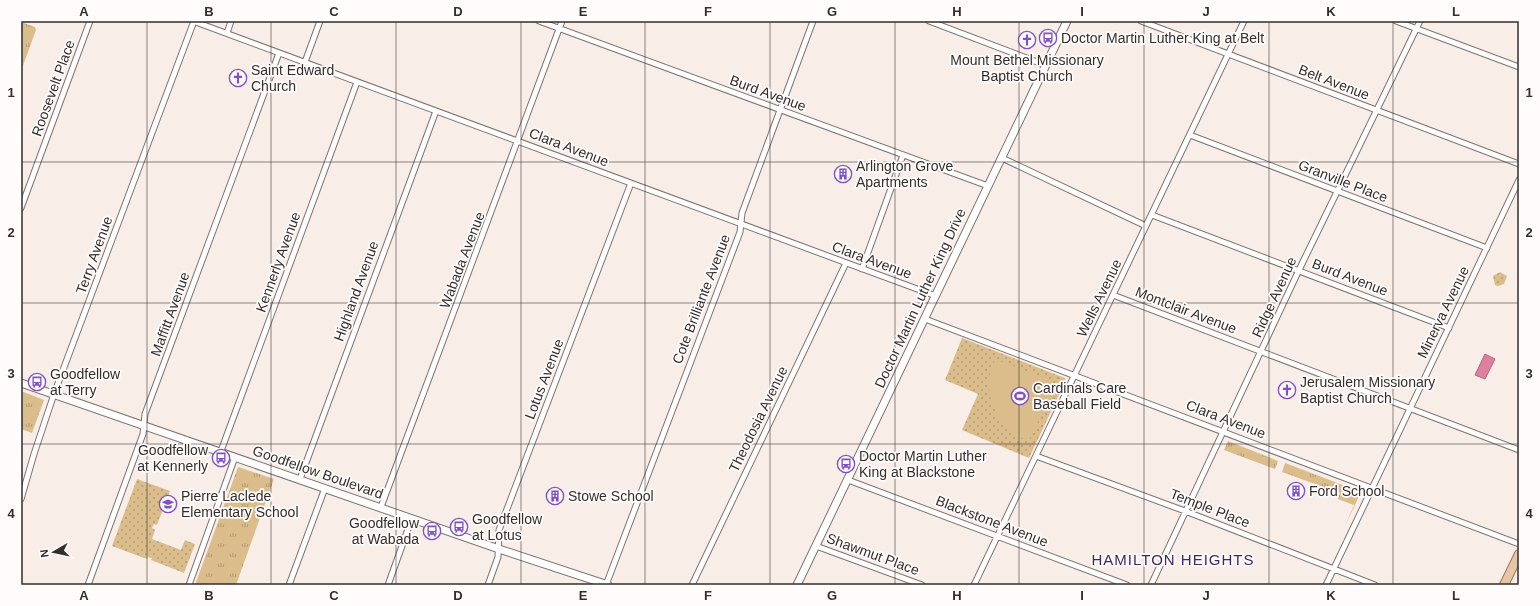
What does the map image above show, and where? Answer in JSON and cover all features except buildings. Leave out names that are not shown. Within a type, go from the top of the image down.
[{"type":"main road","name":"Doctor Martin Luther King Drive","points":[[797,585],[1067,21]]},
{"type":"main road","name":"Goodfellow Boulevard","points":[[21,383],[144,424],[381,507],[588,582],[607,585]]},
{"type":"main road","points":[[1504,585],[1519,554]]},
{"type":"street","name":"Roosevelt Place","points":[[21,208],[90,21]]},
{"type":"street","name":"Clara Avenue","points":[[193,21],[741,223],[862,270],[936,296]]},
{"type":"street","name":"Terry Avenue","points":[[21,499],[54,394],[193,21]]},
{"type":"street","points":[[227,33],[231,21]]},
{"type":"street","points":[[305,62],[320,21]]},
{"type":"street","name":"Burd Avenue","points":[[540,21],[988,186]]},
{"type":"street","name":"Wabada Avenue","points":[[381,507],[519,141],[562,21]]},
{"type":"street","name":"Cote Brilliante Avenue","points":[[607,585],[740,232],[742,213],[813,21]]},
{"type":"street","points":[[929,21],[1046,65]]},
{"type":"street","name":"Belt Avenue","points":[[1141,21],[1519,164]]},
{"type":"street","name":"Wells Avenue","points":[[974,585],[1244,21]]},
{"type":"street","points":[[1396,21],[1519,67]]},
{"type":"street","name":"Ridge Avenue","points":[[1151,585],[1262,352],[1299,270],[1420,21]]},
{"type":"street","name":"Maffitt Avenue","points":[[88,585],[144,434],[145,414],[279,52]]},
{"type":"street","name":"Kennerly Avenue","points":[[221,451],[357,82]]},
{"type":"street","name":"Highland Avenue","points":[[300,479],[436,111]]},
{"type":"street","name":"Granville Place","points":[[1190,136],[1487,248]]},
{"type":"street","points":[[862,270],[903,155]]},
{"type":"street","points":[[1002,158],[1146,226]]},
{"type":"street","name":"Minerva Avenue","points":[[1326,585],[1519,180]]},
{"type":"street","name":"Lotus Avenue","points":[[488,585],[496,563],[499,549],[499,530],[631,183]]},
{"type":"street","name":"Burd Avenue","points":[[1152,215],[1449,328]]},
{"type":"street","name":"Theodosia Avenue","points":[[692,585],[846,263]]},
{"type":"street","name":"Montclair Avenue","points":[[1113,295],[1519,450]]},
{"type":"street","name":"Clara Avenue","points":[[925,319],[1372,487],[1519,544]]},
{"type":"street","name":"Temple Place","points":[[1036,456],[1185,511],[1375,585]]},
{"type":"street","points":[[189,585],[235,457]]},
{"type":"street","name":"Blackstone Avenue","points":[[848,480],[1127,585]]},
{"type":"street","points":[[289,585],[325,488]]},
{"type":"street","points":[[388,585],[412,518]]},
{"type":"street","name":"Shawmut Place","points":[[816,546],[922,585]]},
{"type":"green space","points":[[21,22],[35,27],[36,30],[21,71]]},
{"type":"green space","points":[[1500,272],[1507,276],[1504,284],[1498,286],[1495,285],[1493,276]]},
{"type":"green space","points":[[962,338],[1065,378],[1065,382],[1029,458],[962,430],[978,394],[945,380]]},
{"type":"green space","name":"Cardinals Care Baseball Field","points":[[995,359],[1053,381],[1055,386],[1029,441],[1017,436],[1007,428],[999,418],[994,408],[990,396],[989,383]]},
{"type":"green space","points":[[21,391],[44,400],[32,433],[21,429]]},
{"type":"green space","points":[[1228,441],[1278,461],[1275,469],[1224,450]]},
{"type":"green space","points":[[1285,463],[1361,492],[1345,526],[1354,505],[1338,499],[1340,493],[1282,472]]},
{"type":"green space","points":[[238,467],[274,479],[236,585],[195,585]]},
{"type":"green space","points":[[137,479],[170,491],[157,525],[154,524],[152,528],[155,530],[152,539],[181,550],[185,540],[195,544],[184,573],[151,560],[152,558],[148,557],[147,559],[112,546]]},
{"type":"shaded area","points":[[1485,354],[1495,359],[1485,379],[1475,375]]},
{"type":"place","name":"Doctor Martin Luther King at Belt","points":[[1048,38]]},
{"type":"place","name":"Mount Bethel Missionary Baptist Church","points":[[1027,40]]},
{"type":"place","name":"Saint Edward Church","points":[[238,78]]},
{"type":"place","name":"Arlington Grove Apartments","points":[[843,174]]},
{"type":"place","name":"Goodfellow at Terry","points":[[37,382]]},
{"type":"place","name":"Jerusalem Missionary Baptist Church","points":[[1287,390]]},
{"type":"place","name":"Cardinals Care Baseball Field","points":[[1020,396]]},
{"type":"place","name":"Goodfellow at Kennerly","points":[[221,458]]},
{"type":"place","name":"Doctor Martin Luther King at Blackstone","points":[[846,464]]},
{"type":"place","name":"Ford School","points":[[1296,491]]},
{"type":"place","name":"Stowe School","points":[[555,496]]},
{"type":"place","name":"Pierre Laclede Elementary School","points":[[168,504]]},
{"type":"place","name":"Goodfellow at Lotus","points":[[459,527]]},
{"type":"place","name":"Goodfellow at Wabada","points":[[432,531]]},
{"type":"district","name":"HAMILTON HEIGHTS","points":[[1173,560]]}]
